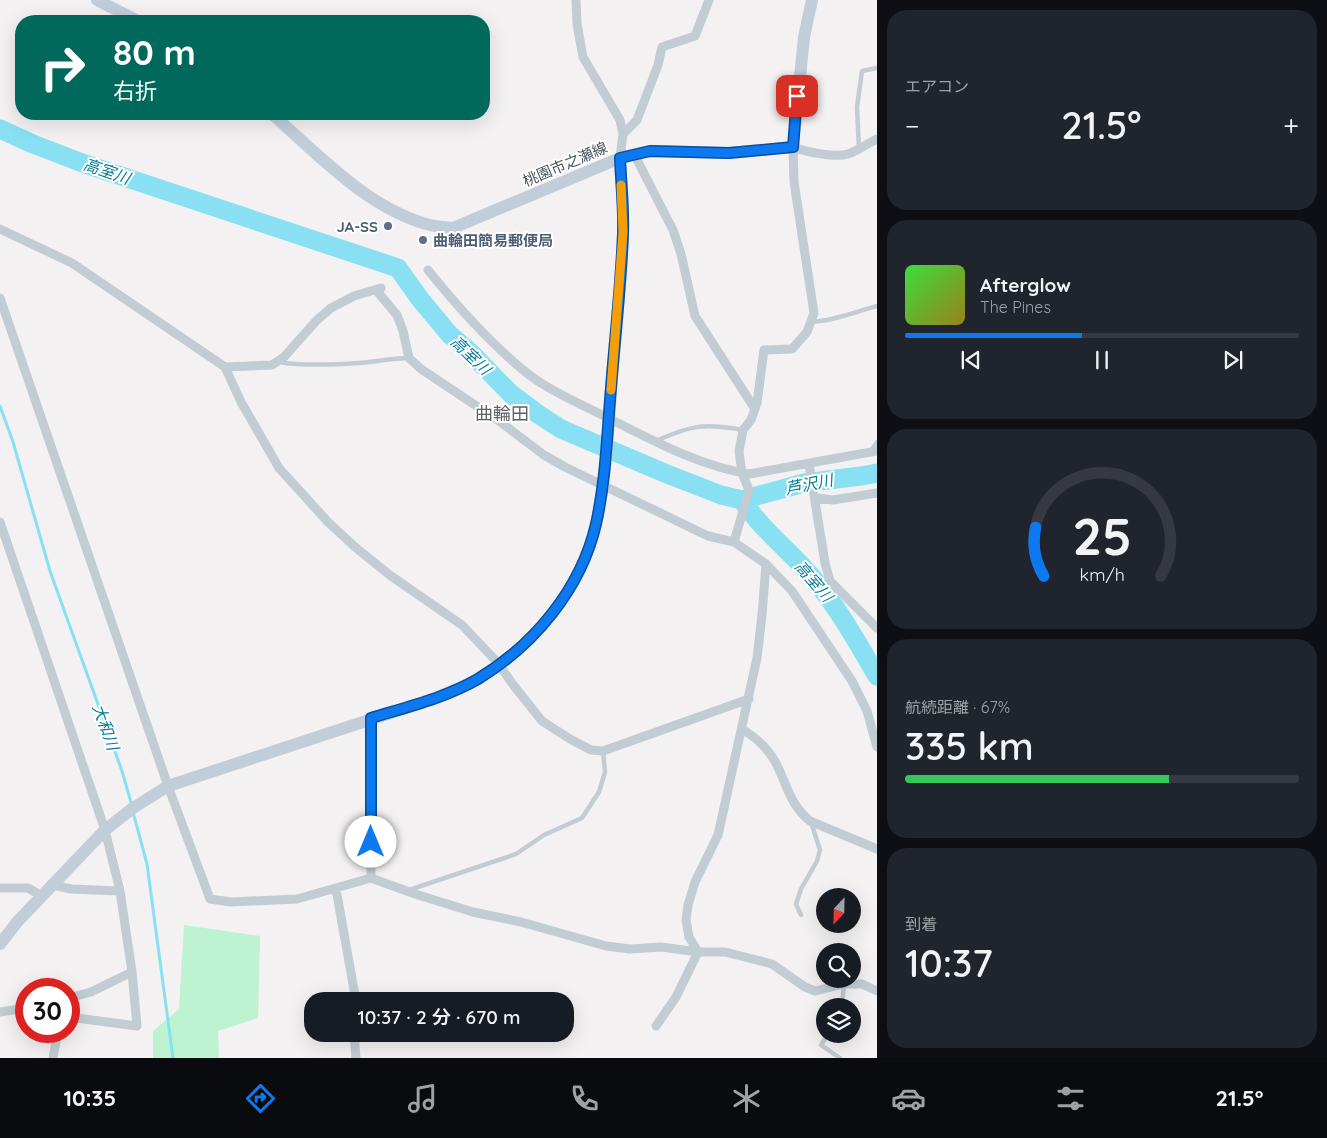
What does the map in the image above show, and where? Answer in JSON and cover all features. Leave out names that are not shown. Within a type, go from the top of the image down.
[{"type":"street","points":[[97,0],[126,15]]},
{"type":"street","points":[[0,944],[18,921],[108,828],[133,808],[165,788],[371,718],[436,698],[477,680],[513,655],[531,638],[574,581],[596,524],[603,480],[623,232],[620,158],[623,134],[620,120],[583,57],[577,24],[576,0]]},
{"type":"street","points":[[623,134],[637,120],[658,65],[662,46],[695,36],[709,0]]},
{"type":"street","points":[[734,542],[748,490],[742,473],[739,451],[743,430],[751,420],[756,409],[764,350],[792,349],[807,332],[814,313],[794,182],[793,147],[802,45],[812,0]]},
{"type":"street","name":"桃園市之瀬線","points":[[279,120],[331,168],[363,191],[407,216],[431,226],[453,228],[620,158],[634,154],[650,151],[729,153],[793,147]]},
{"type":"street","points":[[793,147],[803,151],[838,155],[849,154],[876,142]]},
{"type":"street","points":[[634,154],[673,230],[681,254],[695,316],[756,409]]},
{"type":"street","points":[[0,229],[72,263],[226,367],[241,402],[279,468],[328,522],[391,576],[462,625],[499,664],[542,721],[570,739],[591,750],[604,751],[749,699]]},
{"type":"street","points":[[428,270],[466,316],[524,371],[557,392],[608,420],[692,459],[730,471],[749,474],[810,467],[873,452]]},
{"type":"street","points":[[226,367],[272,365],[284,357],[317,320],[331,308],[354,296],[378,289],[397,315],[409,358],[421,369],[499,421],[544,455],[565,467],[603,480],[708,536],[734,542],[766,564],[792,592],[852,681],[867,711],[877,747]]},
{"type":"street","points":[[0,298],[165,788],[210,899],[230,902],[297,899],[371,878],[473,912],[521,922],[606,946],[630,949],[661,947],[698,952],[725,952],[772,964],[805,987],[815,991],[827,988]]},
{"type":"street","points":[[810,467],[825,563],[830,581],[877,628]]},
{"type":"street","points":[[815,495],[833,500],[877,493]]},
{"type":"street","points":[[0,522],[108,828],[120,890],[132,972],[137,1026],[80,1018]]},
{"type":"street","points":[[698,952],[689,937],[686,920],[688,905],[696,882],[718,835],[757,658],[766,564]]},
{"type":"street","points":[[371,718],[371,878]]},
{"type":"street","points":[[742,729],[765,747],[776,763],[793,803],[801,814],[810,821],[877,849]]},
{"type":"street","points":[[53,885],[71,889],[120,890]]},
{"type":"street","points":[[0,888],[28,888],[42,896]]},
{"type":"street","points":[[336,889],[354,992]]},
{"type":"street","points":[[656,1026],[676,997],[698,952]]},
{"type":"street","points":[[80,995],[92,992],[132,972]]},
{"type":"street","points":[[861,984],[877,991]]},
{"type":"street","points":[[0,1012],[15,1010]]},
{"type":"street","points":[[355,1042],[356,1058]]},
{"type":"street","points":[[53,1058],[56,1043]]},
{"type":"lane","points":[[859,149],[857,107],[862,71],[877,68]]},
{"type":"lane","points":[[810,322],[828,321],[877,306]]},
{"type":"lane","points":[[276,362],[298,365],[359,363],[393,358],[409,358]]},
{"type":"lane","points":[[656,441],[680,430],[701,425],[716,425],[743,430]]},
{"type":"lane","points":[[873,452],[877,442]]},
{"type":"lane","points":[[406,891],[516,854],[544,835],[582,818],[599,792],[605,772],[604,751]]},
{"type":"lane","points":[[801,915],[796,904],[801,889],[817,861],[820,850],[810,821]]},
{"type":"lane","points":[[822,1043],[821,1045],[839,1058]]},
{"type":"green space","points":[[184,925],[260,936],[258,1018],[218,1031],[219,1058],[153,1058],[153,1031],[179,1009]]},
{"type":"waterway","name":"高室川","points":[[0,129],[85,164],[398,268],[420,299],[450,335],[469,351],[511,394],[538,414],[561,429],[667,474],[721,495],[742,500],[758,521],[821,588],[847,625],[877,676]]},
{"type":"waterway","name":"大和川","points":[[0,406],[13,442],[50,571],[122,771],[132,806]]},
{"type":"waterway","name":"芦沢川","points":[[742,500],[804,483],[877,473]]},
{"type":"waterway","name":"大和川","points":[[133,812],[147,864],[173,1058]]},
{"type":"slow traffic","points":[[611,390],[623,232],[621,185]]},
{"type":"place","name":"JA-SS","points":[[388,226]]},
{"type":"place","name":"曲輪田簡易郵便局","points":[[423,240]]},
{"type":"district","name":"曲輪田","points":[[502,413]]},
{"type":"route","points":[[371,842],[371,718],[436,698],[477,680],[513,655],[531,638],[560,602],[574,581],[591,539],[596,524],[604,475],[623,232],[620,158],[650,151],[729,153],[793,147],[797,96]]}]
